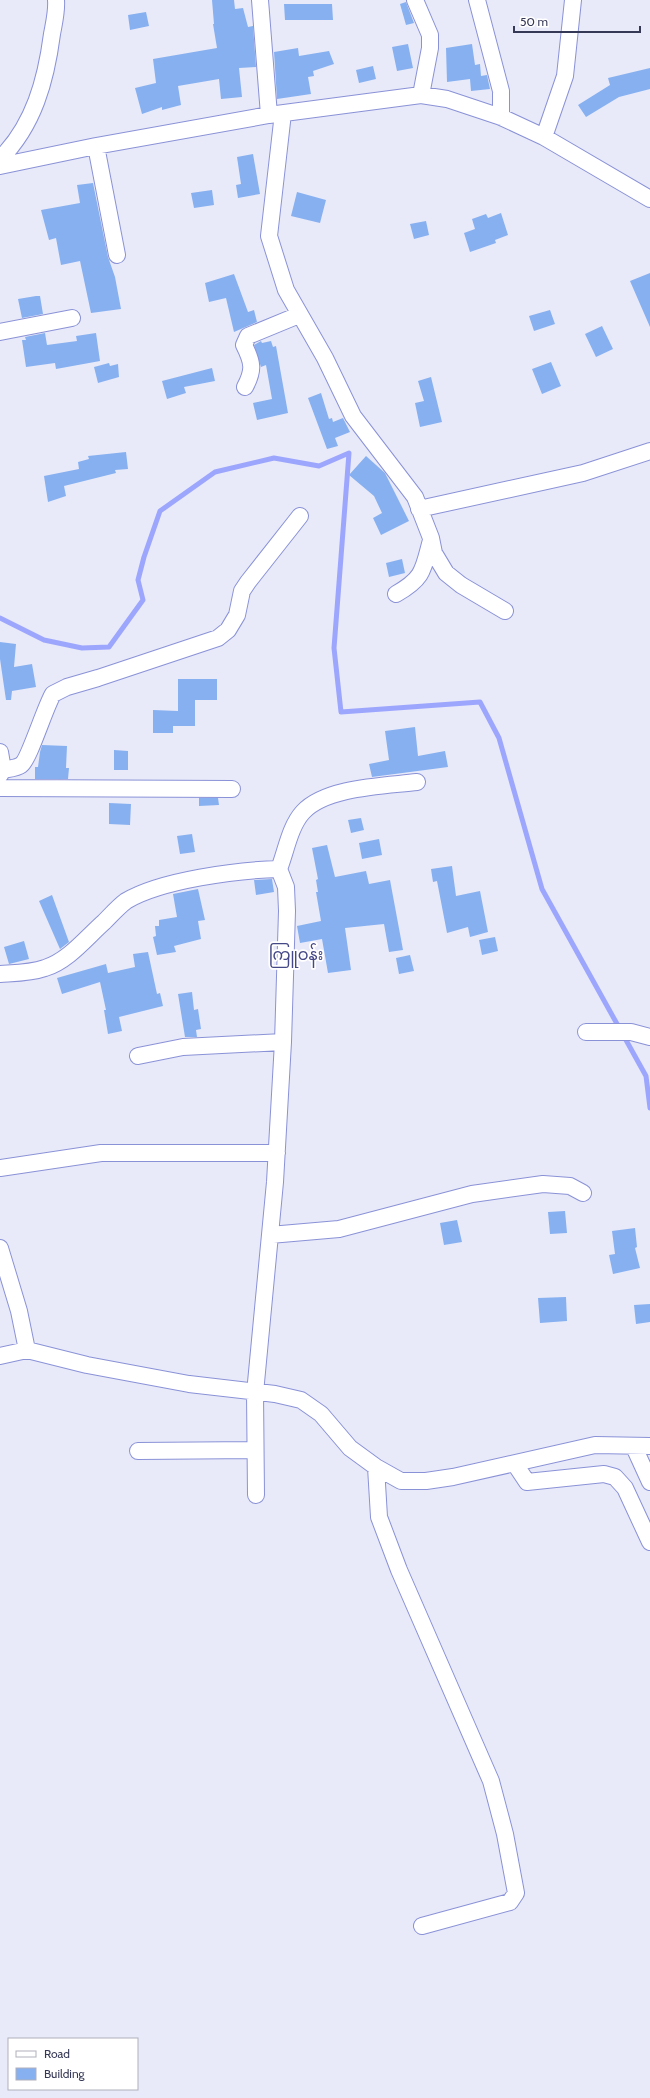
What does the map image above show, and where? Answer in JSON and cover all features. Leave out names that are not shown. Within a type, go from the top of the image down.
[{"type":"street","points":[[0,159],[23,131],[37,104],[50,54],[56,0]]},
{"type":"street","points":[[260,0],[276,114],[269,236],[286,290],[324,358],[353,416],[393,467],[414,498],[431,538],[434,553],[446,573],[461,585],[505,611]]},
{"type":"street","points":[[415,0],[430,35],[430,48],[421,94]]},
{"type":"street","points":[[477,0],[501,91],[501,117]]},
{"type":"street","points":[[544,137],[565,76],[573,0]]},
{"type":"street","points":[[0,166],[96,146],[276,114],[421,94],[446,99],[501,117],[544,137],[650,199]]},
{"type":"street","points":[[96,146],[117,255]]},
{"type":"street","points":[[245,387],[252,374],[249,355],[244,345],[248,336],[299,315]]},
{"type":"street","points":[[0,332],[72,318]]},
{"type":"street","points":[[419,509],[583,473],[650,452]]},
{"type":"street","points":[[0,752],[1,772],[21,766],[28,757],[31,745],[52,694],[67,687],[218,638],[228,630],[237,615],[242,591],[300,516]]},
{"type":"street","points":[[396,594],[412,585],[422,571],[431,538]]},
{"type":"street","points":[[256,1495],[255,1393],[277,1153],[283,1042],[287,911],[286,887],[279,869],[295,824],[302,813],[310,806],[338,793],[417,782]]},
{"type":"street","points":[[0,788],[232,790]]},
{"type":"street","points":[[0,974],[29,972],[46,968],[58,962],[126,902],[153,889],[182,882],[257,870],[279,869]]},
{"type":"street","points":[[586,1032],[631,1032],[650,1037]]},
{"type":"street","points":[[138,1056],[183,1047],[283,1042]]},
{"type":"street","points":[[0,1168],[101,1153],[277,1153]]},
{"type":"street","points":[[270,1235],[339,1229],[472,1194],[543,1184],[570,1186],[583,1193]]},
{"type":"street","points":[[0,1248],[19,1312],[28,1350]]},
{"type":"street","points":[[0,1356],[28,1350],[87,1366],[189,1384],[255,1393],[275,1394],[301,1400],[321,1414],[350,1448],[376,1467],[401,1481],[426,1481],[515,1464],[557,1452],[594,1445],[616,1444],[642,1446],[650,1482]]},
{"type":"street","points":[[138,1451],[255,1450]]},
{"type":"street","points":[[515,1464],[527,1482],[604,1474],[615,1477],[625,1488],[650,1542]]},
{"type":"street","points":[[376,1467],[379,1518],[402,1578],[491,1781],[499,1809],[516,1888],[516,1893],[510,1902],[422,1926]]},
{"type":"building","points":[[212,0],[234,0],[235,9],[243,8],[248,27],[253,26],[256,67],[239,68],[242,97],[221,99],[219,79],[178,86],[181,105],[162,110],[162,107],[142,114],[135,88],[156,83],[153,59],[217,48],[213,24]]},
{"type":"building","points":[[406,2],[414,23],[406,25],[400,4]]},
{"type":"building","points":[[284,4],[332,4],[333,20],[285,20]]},
{"type":"building","points":[[146,12],[149,26],[130,30],[128,15]]},
{"type":"building","points":[[408,44],[413,68],[397,71],[392,47]]},
{"type":"building","points":[[472,44],[475,65],[480,64],[481,76],[487,75],[490,89],[471,91],[470,79],[447,82],[446,48]]},
{"type":"building","points":[[298,48],[299,56],[329,51],[334,64],[313,71],[314,76],[308,77],[311,94],[277,99],[274,52]]},
{"type":"building","points":[[373,66],[376,79],[359,83],[356,70]]},
{"type":"building","points":[[650,68],[650,89],[619,97],[586,117],[578,105],[610,85],[608,78]]},
{"type":"building","points":[[253,154],[260,194],[238,198],[236,185],[241,184],[237,157]]},
{"type":"building","points":[[93,183],[108,257],[115,277],[121,309],[91,313],[80,261],[61,265],[56,238],[49,240],[41,210],[80,203],[77,185]]},
{"type":"building","points":[[212,190],[214,205],[194,208],[191,193]]},
{"type":"building","points":[[297,192],[326,200],[320,223],[291,216]]},
{"type":"building","points":[[501,213],[508,235],[495,240],[496,243],[470,252],[464,233],[475,229],[472,219],[486,214],[488,218]]},
{"type":"building","points":[[426,221],[429,235],[414,239],[410,224]]},
{"type":"building","points":[[650,273],[650,327],[630,281]]},
{"type":"building","points":[[234,274],[248,312],[254,310],[257,322],[234,332],[226,298],[209,302],[205,283]]},
{"type":"building","points":[[40,296],[43,314],[22,318],[18,299]]},
{"type":"building","points":[[550,310],[555,324],[534,331],[529,316]]},
{"type":"building","points":[[602,326],[613,349],[596,357],[585,334]]},
{"type":"building","points":[[45,333],[47,345],[77,341],[76,336],[96,333],[100,361],[56,369],[55,363],[26,367],[22,340],[26,340],[25,337]]},
{"type":"building","points":[[261,341],[262,343],[271,341],[273,347],[276,346],[288,413],[257,420],[253,403],[272,399],[266,365],[261,367],[254,345]]},
{"type":"building","points":[[551,362],[561,386],[542,394],[532,369]]},
{"type":"building","points":[[109,363],[110,366],[118,364],[119,377],[98,383],[94,367]]},
{"type":"building","points":[[212,368],[215,381],[184,387],[186,393],[167,399],[162,381]]},
{"type":"building","points":[[431,377],[442,422],[420,427],[415,403],[424,401],[418,381]]},
{"type":"building","points":[[321,393],[329,419],[332,418],[333,422],[343,418],[350,432],[335,438],[338,446],[327,449],[308,398]]},
{"type":"building","points":[[126,452],[128,469],[115,470],[116,473],[64,486],[66,496],[48,502],[44,476],[79,469],[78,462],[89,459],[88,456]]},
{"type":"building","points":[[366,456],[385,473],[409,521],[381,535],[373,518],[382,513],[374,496],[349,475]]},
{"type":"building","points":[[402,559],[405,573],[389,577],[386,563]]},
{"type":"building","points":[[0,642],[16,644],[14,667],[32,664],[36,687],[12,691],[11,700],[6,700],[0,659]]},
{"type":"building","points":[[178,679],[217,679],[217,700],[195,700],[195,726],[173,726],[173,733],[153,733],[153,710],[178,711]]},
{"type":"building","points":[[415,727],[418,756],[445,751],[448,767],[372,777],[369,764],[389,760],[385,731]]},
{"type":"building","points":[[42,745],[67,746],[66,768],[69,768],[68,779],[35,779],[35,767],[38,767]]},
{"type":"building","points":[[114,750],[128,751],[128,770],[114,770]]},
{"type":"building","points":[[199,798],[218,798],[219,805],[199,806]]},
{"type":"building","points":[[109,803],[131,804],[130,825],[109,824]]},
{"type":"building","points":[[361,818],[364,830],[351,833],[348,820]]},
{"type":"building","points":[[192,834],[195,852],[180,854],[177,836]]},
{"type":"building","points":[[379,839],[382,855],[362,859],[359,843]]},
{"type":"building","points":[[327,845],[335,877],[366,871],[369,884],[390,880],[403,950],[389,952],[384,924],[345,928],[351,970],[328,973],[322,939],[300,943],[297,926],[321,921],[316,892],[318,892],[316,880],[318,879],[312,848]]},
{"type":"building","points":[[452,866],[456,896],[480,891],[488,932],[470,937],[468,927],[447,933],[437,881],[433,882],[431,869]]},
{"type":"building","points":[[272,879],[274,892],[256,895],[254,880]]},
{"type":"building","points":[[198,889],[205,920],[198,921],[201,939],[174,946],[176,952],[157,955],[153,937],[156,936],[155,926],[159,926],[159,920],[177,917],[173,894]]},
{"type":"building","points":[[52,895],[69,942],[60,949],[39,901]]},
{"type":"building","points":[[495,937],[498,951],[482,955],[479,940]]},
{"type":"building","points":[[24,941],[29,959],[9,964],[4,947]]},
{"type":"building","points":[[148,952],[157,994],[160,993],[163,1006],[119,1017],[122,1031],[108,1034],[104,1010],[106,1010],[100,982],[62,994],[57,978],[106,964],[108,973],[135,967],[133,954]]},
{"type":"building","points":[[410,955],[414,971],[399,974],[396,958]]},
{"type":"building","points":[[192,992],[194,1010],[198,1009],[201,1029],[196,1030],[197,1037],[185,1037],[178,994]]},
{"type":"building","points":[[565,1211],[567,1233],[550,1234],[548,1212]]},
{"type":"building","points":[[457,1220],[462,1242],[444,1245],[440,1223]]},
{"type":"building","points":[[635,1228],[637,1247],[635,1248],[640,1268],[613,1274],[609,1255],[615,1254],[612,1231]]},
{"type":"building","points":[[566,1297],[567,1321],[540,1323],[538,1298]]},
{"type":"building","points":[[650,1304],[650,1322],[636,1324],[634,1305]]},
{"type":"waterway","points":[[0,618],[44,640],[82,648],[109,647],[143,600],[138,580],[144,557],[160,511],[215,472],[274,458],[319,466],[349,453],[334,648],[341,712],[480,702],[499,738],[542,889],[646,1076],[650,1108]]},
{"type":"district","name":"ကြူဝန်း","points":[[296,954]]}]
